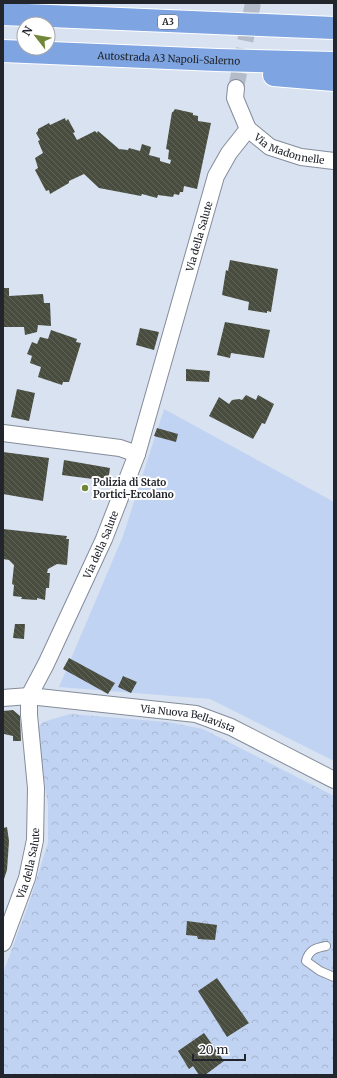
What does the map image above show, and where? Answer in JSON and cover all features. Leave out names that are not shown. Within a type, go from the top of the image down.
[{"type":"highway","name":"A3","points":[[3,14],[334,28]]},
{"type":"highway","name":"Autostrada A3 Napoli-Salerno","points":[[3,51],[217,60],[334,63]]},
{"type":"highway","points":[[217,60],[268,74],[334,80]]},
{"type":"street","points":[[236,88],[235,98],[248,129]]},
{"type":"street","name":"Via Madonnelle","points":[[248,129],[270,148],[300,157],[334,161]]},
{"type":"street","name":"Via della Salute","points":[[3,943],[27,878],[35,840],[36,788],[29,715],[29,696],[46,664],[104,539],[137,454],[216,176],[229,153],[248,129]]},
{"type":"street","points":[[3,433],[120,448],[137,454]]},
{"type":"street","name":"Via Nuova Bellavista","points":[[3,698],[29,696],[196,714],[231,727],[334,780]]},
{"type":"lane","points":[[326,946],[315,948],[308,953],[306,962],[320,971],[334,977]]},
{"type":"green space","points":[[164,409],[334,502],[334,761],[210,699],[59,687],[123,536]]},
{"type":"green space","points":[[70,714],[168,722],[203,729],[334,796],[334,1075],[3,1075],[3,973],[28,906],[48,843],[48,804],[36,729],[43,722]]},
{"type":"building","points":[[175,109],[193,113],[193,115],[198,116],[198,121],[211,123],[197,189],[184,186],[183,192],[180,192],[179,195],[174,194],[173,197],[158,195],[157,198],[142,194],[141,196],[99,188],[84,174],[69,181],[69,183],[50,194],[49,190],[46,191],[35,170],[38,168],[35,158],[43,153],[38,141],[40,140],[36,133],[38,129],[49,123],[50,125],[65,118],[66,121],[68,119],[75,132],[73,133],[77,140],[95,131],[97,133],[98,131],[119,149],[128,150],[129,148],[140,151],[142,144],[151,147],[149,155],[160,158],[160,161],[170,164],[171,160],[168,159],[169,150],[166,149],[172,112]]},
{"type":"building","points":[[230,260],[278,269],[271,312],[267,311],[267,313],[248,310],[249,302],[222,295],[226,270],[228,271]]},
{"type":"building","points":[[3,288],[9,288],[9,296],[43,294],[44,303],[50,303],[51,326],[38,325],[37,332],[25,335],[24,327],[3,327]]},
{"type":"building","points":[[225,322],[270,330],[264,358],[231,353],[230,358],[217,355]]},
{"type":"building","points":[[140,328],[159,332],[154,350],[136,345]]},
{"type":"building","points":[[51,330],[77,339],[76,342],[81,343],[69,382],[63,382],[62,385],[38,377],[41,367],[30,363],[32,356],[27,354],[32,342],[37,344],[40,337],[48,339]]},
{"type":"building","points":[[186,369],[210,371],[209,382],[186,381]]},
{"type":"building","points":[[17,389],[35,393],[29,421],[11,417]]},
{"type":"building","points":[[246,395],[256,400],[258,395],[274,404],[265,424],[262,423],[253,439],[209,416],[219,397],[229,404],[232,400],[242,400]]},
{"type":"building","points":[[157,428],[178,434],[176,442],[154,436]]},
{"type":"building","points":[[3,452],[49,458],[43,501],[3,494]]},
{"type":"building","points":[[64,460],[110,468],[108,481],[62,475]]},
{"type":"building","points":[[3,529],[67,536],[66,539],[69,539],[67,565],[57,564],[48,569],[47,573],[50,573],[49,588],[46,588],[45,600],[37,598],[37,600],[21,599],[22,597],[13,596],[14,585],[12,584],[14,565],[9,560],[3,559]]},
{"type":"building","points":[[15,624],[25,624],[24,639],[13,638]]},
{"type":"building","points":[[69,658],[115,683],[108,694],[63,669]]},
{"type":"building","points":[[123,676],[137,682],[131,693],[118,687]]},
{"type":"building","points":[[13,710],[20,716],[21,741],[13,741],[13,736],[4,734],[3,711]]},
{"type":"building","points":[[7,827],[9,841],[7,870],[3,882],[3,828]]},
{"type":"building","points":[[187,921],[217,925],[215,940],[198,939],[197,936],[186,935]]},
{"type":"building","points":[[217,978],[249,1023],[227,1037],[198,991]]},
{"type":"building","points":[[204,1033],[224,1061],[205,1075],[199,1075],[193,1066],[189,1069],[178,1051]]},
{"type":"tunnel","points":[[236,88],[253,3]]},
{"type":"place","name":"Polizia di Stato Portici-Ercolano","points":[[85,488]]}]
